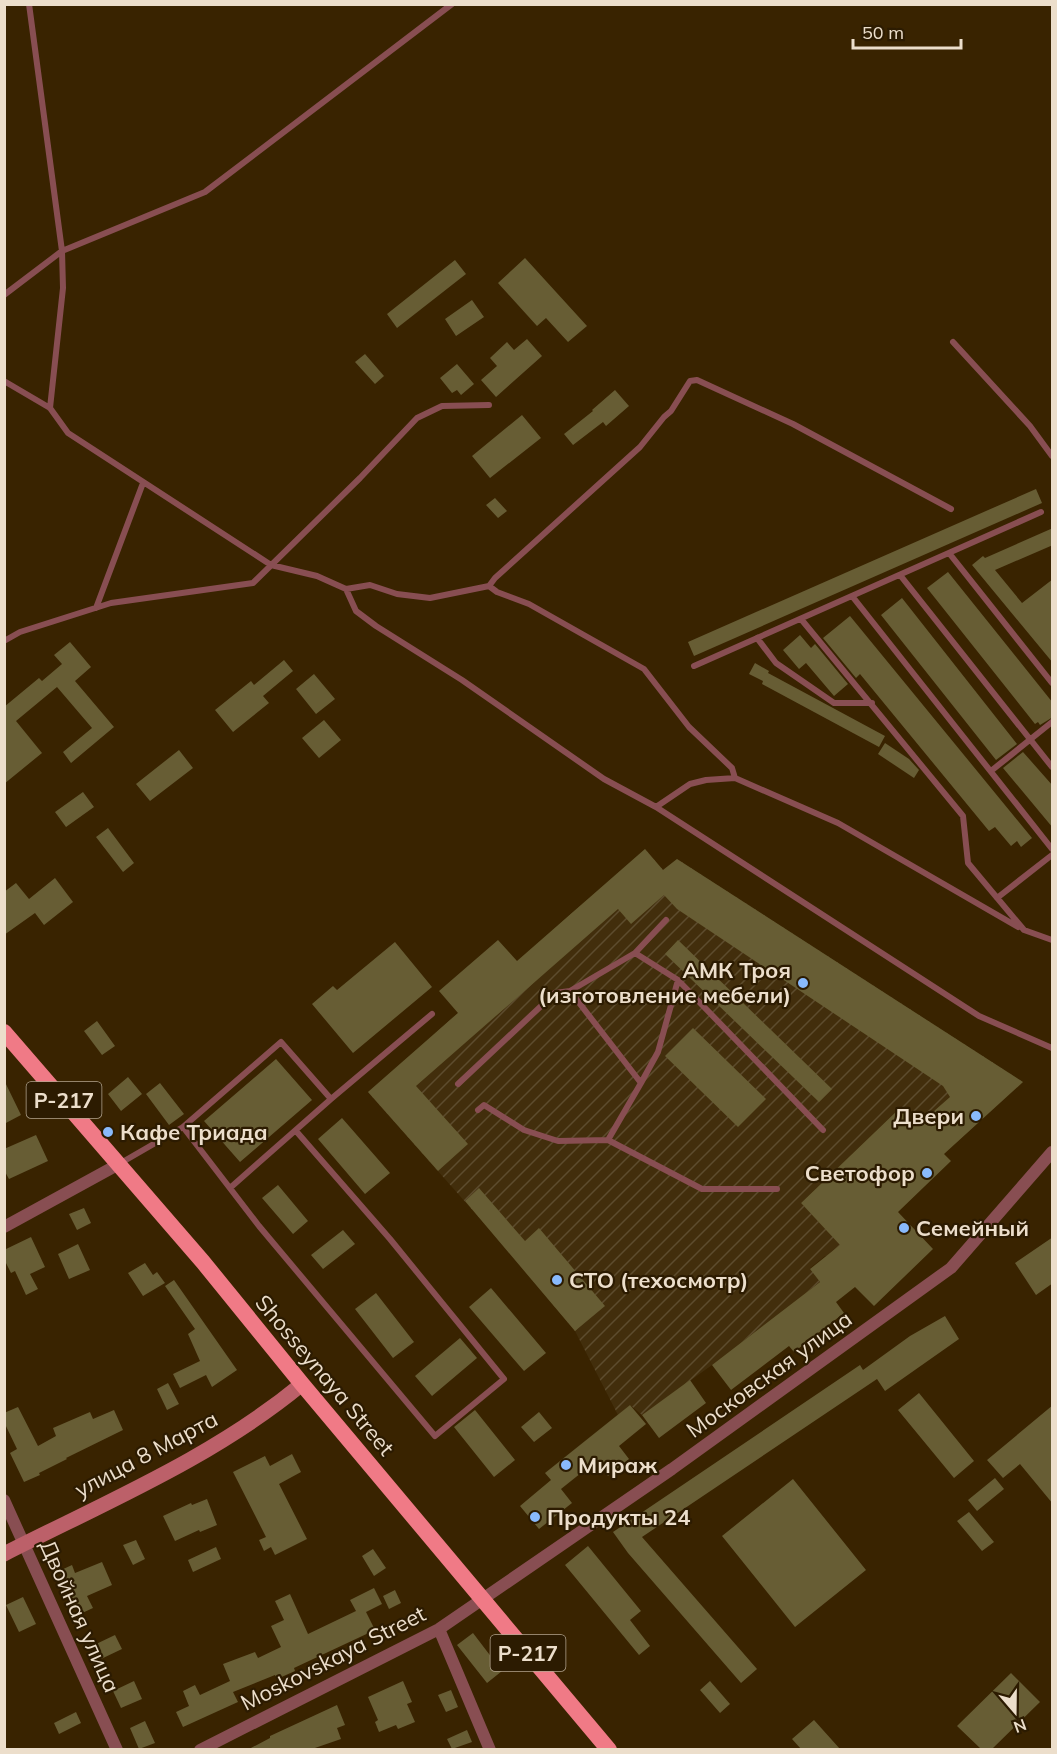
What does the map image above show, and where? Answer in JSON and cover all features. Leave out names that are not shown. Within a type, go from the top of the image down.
[{"type":"highway","name":"Shosseynaya Street","points":[[4,1032],[203,1262],[302,1384],[609,1749]]},
{"type":"main road","name":"улица 8 Марта","points":[[4,1554],[194,1457],[273,1408],[302,1384]]},
{"type":"street","name":"Московская улица","points":[[482,1599],[672,1469],[951,1268],[1053,1152]]},
{"type":"street","points":[[4,1227],[119,1164]]},
{"type":"street","points":[[1035,1172],[1053,1167]]},
{"type":"street","name":"Двойная улица","points":[[4,1500],[117,1749]]},
{"type":"street","name":"Moskovskaya Street","points":[[200,1749],[439,1629],[482,1599]]},
{"type":"street","points":[[439,1629],[490,1749]]},
{"type":"lane","points":[[29,4],[62,251],[63,288],[50,408]]},
{"type":"lane","points":[[4,296],[62,251],[205,192],[452,4]]},
{"type":"lane","points":[[953,342],[1030,426],[1053,456]]},
{"type":"lane","points":[[4,381],[50,408],[68,433],[271,565],[316,576],[346,589],[370,585],[397,594],[430,598],[489,586],[495,578],[640,447],[671,411],[690,381],[697,380],[793,424],[951,509]]},
{"type":"lane","points":[[4,641],[20,632],[111,603],[253,583],[360,478],[417,418],[442,406],[489,405]]},
{"type":"lane","points":[[96,608],[143,483]]},
{"type":"lane","points":[[694,666],[1041,512]]},
{"type":"lane","points":[[949,553],[1053,683]]},
{"type":"lane","points":[[900,575],[1053,767]]},
{"type":"lane","points":[[489,586],[497,592],[529,604],[644,669],[689,727],[732,768],[735,778]]},
{"type":"lane","points":[[346,589],[356,611],[376,626],[462,680],[604,779],[656,807],[979,1016],[1053,1048]]},
{"type":"lane","points":[[852,596],[1053,849]]},
{"type":"lane","points":[[801,618],[963,816],[968,862],[1024,930]]},
{"type":"lane","points":[[757,638],[776,663],[834,703],[872,703]]},
{"type":"lane","points":[[991,771],[1053,722]]},
{"type":"lane","points":[[656,807],[690,784],[706,780],[735,778],[838,823],[1024,930],[1053,940]]},
{"type":"lane","points":[[997,898],[1053,855]]},
{"type":"lane","points":[[458,1084],[555,993],[570,991],[635,952],[666,920]]},
{"type":"lane","points":[[635,952],[678,980],[823,1130]]},
{"type":"lane","points":[[608,1140],[658,1052],[678,980]]},
{"type":"lane","points":[[570,991],[641,1083]]},
{"type":"lane","points":[[230,1188],[432,1014]]},
{"type":"lane","points":[[119,1164],[183,1127],[281,1042],[331,1099]]},
{"type":"lane","points":[[478,1110],[484,1105],[524,1130],[558,1141],[608,1140],[702,1190],[777,1189]]},
{"type":"lane","points":[[183,1127],[259,1226],[435,1436],[504,1379],[390,1239],[296,1131]]},
{"type":"shaded area","points":[[645,849],[663,870],[677,859],[1023,1082],[951,1147],[919,1127],[900,1108],[801,1203],[852,1257],[825,1256],[810,1268],[820,1282],[712,1365],[642,1415],[630,1405],[618,1415],[575,1331],[506,1248],[368,1092]]},
{"type":"building","points":[[525,258],[587,326],[568,342],[546,318],[537,326],[498,283]]},
{"type":"building","points":[[455,260],[466,274],[397,328],[387,314]]},
{"type":"building","points":[[472,300],[484,317],[456,336],[445,319]]},
{"type":"building","points":[[527,339],[542,356],[496,397],[481,380],[497,366],[490,358],[507,342],[514,350]]},
{"type":"building","points":[[365,354],[384,376],[375,384],[355,362]]},
{"type":"building","points":[[457,364],[474,384],[461,395],[457,390],[452,393],[440,378]]},
{"type":"building","points":[[615,390],[629,406],[606,426],[603,422],[573,445],[564,434]]},
{"type":"building","points":[[522,415],[541,438],[490,478],[472,456]]},
{"type":"building","points":[[1036,489],[1042,503],[694,656],[688,642]]},
{"type":"building","points":[[495,498],[507,511],[498,518],[486,505]]},
{"type":"building","points":[[1053,528],[1053,545],[995,570],[1022,603],[1053,579],[1053,663],[972,565],[983,556],[985,558]]},
{"type":"building","points":[[948,572],[1053,703],[1053,717],[1040,725],[1038,722],[1035,724],[927,588]]},
{"type":"building","points":[[902,598],[1017,744],[996,760],[881,615]]},
{"type":"building","points":[[850,616],[1032,838],[1021,847],[1017,841],[1011,846],[995,827],[989,831],[860,674],[856,678],[823,638]]},
{"type":"building","points":[[800,635],[811,648],[815,644],[848,684],[834,696],[806,663],[799,669],[783,650]]},
{"type":"building","points":[[70,642],[91,667],[75,681],[114,727],[71,763],[63,752],[92,728],[57,687],[16,721],[42,753],[4,784],[4,707],[39,678],[42,681],[62,664],[54,655]]},
{"type":"building","points":[[284,660],[293,671],[263,696],[269,703],[233,732],[215,710],[251,681],[254,685]]},
{"type":"building","points":[[755,663],[769,671],[768,673],[885,736],[879,747],[762,684],[763,681],[749,674]]},
{"type":"building","points":[[314,674],[335,699],[316,714],[296,689]]},
{"type":"building","points":[[324,720],[341,740],[319,758],[302,738]]},
{"type":"building","points":[[885,743],[909,759],[919,770],[914,778],[878,754]]},
{"type":"building","points":[[179,750],[193,768],[150,801],[136,784]]},
{"type":"building","points":[[1023,752],[1053,786],[1053,828],[1003,768]]},
{"type":"building","points":[[83,792],[94,807],[66,827],[55,812]]},
{"type":"building","points":[[108,828],[134,863],[123,872],[96,837]]},
{"type":"building","points":[[645,849],[663,870],[677,859],[1023,1082],[944,1154],[951,1161],[898,1212],[933,1249],[874,1306],[855,1287],[836,1302],[844,1313],[794,1352],[789,1346],[731,1390],[712,1365],[820,1282],[810,1269],[840,1245],[801,1203],[900,1108],[917,1126],[950,1097],[943,1086],[677,909],[664,895],[631,924],[618,909],[416,1086],[468,1144],[438,1171],[368,1092],[458,1013],[439,991],[498,940],[517,961]]},
{"type":"building","points":[[55,878],[73,902],[44,925],[35,913],[4,935],[4,892],[16,883],[29,899]]},
{"type":"building","points":[[678,940],[832,1089],[819,1102],[665,954]]},
{"type":"building","points":[[395,942],[432,987],[353,1053],[312,1004],[333,986],[337,990]]},
{"type":"building","points":[[97,1021],[115,1046],[102,1055],[84,1031]]},
{"type":"building","points":[[693,1028],[766,1099],[738,1127],[665,1056]]},
{"type":"building","points":[[276,1059],[312,1100],[240,1162],[204,1121]]},
{"type":"building","points":[[128,1077],[142,1094],[121,1111],[108,1094]]},
{"type":"building","points":[[4,1080],[21,1115],[4,1124]]},
{"type":"building","points":[[160,1083],[184,1114],[169,1125],[146,1094]]},
{"type":"building","points":[[342,1118],[390,1173],[365,1194],[318,1139]]},
{"type":"building","points":[[36,1135],[48,1161],[9,1179],[4,1170],[4,1149]]},
{"type":"building","points":[[278,1185],[308,1221],[293,1234],[262,1198]]},
{"type":"building","name":"СТО (техосмотр)","points":[[479,1188],[525,1241],[539,1228],[605,1306],[575,1331],[465,1201]]},
{"type":"building","points":[[84,1208],[91,1223],[77,1230],[69,1214]]},
{"type":"building","points":[[343,1230],[355,1244],[323,1269],[311,1255]]},
{"type":"building","points":[[31,1237],[45,1267],[30,1274],[38,1289],[26,1295],[15,1271],[11,1273],[4,1259],[4,1250]]},
{"type":"building","points":[[1053,1237],[1053,1283],[1036,1295],[1015,1263]]},
{"type":"building","points":[[78,1244],[90,1270],[69,1279],[58,1254]]},
{"type":"building","points":[[145,1263],[153,1275],[157,1272],[165,1283],[143,1296],[128,1273]]},
{"type":"building","points":[[174,1280],[237,1370],[212,1387],[206,1375],[180,1388],[173,1374],[200,1361],[188,1334],[195,1329],[165,1286]]},
{"type":"building","points":[[491,1288],[546,1353],[524,1371],[469,1307]]},
{"type":"building","points":[[376,1293],[414,1342],[393,1358],[355,1309]]},
{"type":"building","points":[[945,1316],[959,1339],[885,1391],[877,1379],[642,1537],[757,1669],[741,1683],[628,1553],[613,1532],[860,1365],[863,1370],[910,1336]]},
{"type":"building","points":[[460,1338],[477,1358],[432,1396],[415,1376]]},
{"type":"building","points":[[690,1380],[706,1403],[659,1438],[642,1415]]},
{"type":"building","points":[[168,1383],[179,1404],[167,1410],[157,1389]]},
{"type":"building","points":[[919,1393],[974,1461],[954,1478],[898,1410]]},
{"type":"building","points":[[630,1405],[646,1424],[619,1446],[629,1459],[608,1476],[596,1461],[561,1489],[572,1503],[539,1529],[520,1506],[551,1480],[545,1473]]},
{"type":"building","points":[[1053,1405],[1053,1504],[1020,1464],[1003,1478],[987,1460]]},
{"type":"building","points":[[18,1407],[38,1446],[56,1436],[53,1428],[90,1412],[93,1419],[114,1410],[123,1430],[24,1482],[10,1453],[17,1449],[4,1422],[4,1413]]},
{"type":"building","points":[[475,1410],[515,1460],[494,1477],[454,1427]]},
{"type":"building","points":[[539,1412],[552,1428],[534,1442],[521,1427]]},
{"type":"building","points":[[292,1454],[301,1472],[279,1484],[307,1539],[275,1555],[271,1547],[264,1551],[259,1540],[266,1537],[233,1472],[265,1456],[270,1466]]},
{"type":"building","points":[[995,1478],[1004,1489],[977,1511],[968,1500]]},
{"type":"building","points":[[793,1479],[866,1570],[795,1627],[722,1536]]},
{"type":"building","points":[[207,1499],[217,1525],[175,1541],[163,1516],[191,1503],[192,1505]]},
{"type":"building","points":[[969,1512],[994,1542],[982,1551],[957,1521]]},
{"type":"building","points":[[136,1540],[145,1559],[133,1565],[123,1545]]},
{"type":"building","points":[[588,1546],[641,1611],[630,1620],[650,1646],[639,1655],[565,1565]]},
{"type":"building","points":[[216,1547],[221,1559],[193,1572],[188,1560]]},
{"type":"building","points":[[373,1549],[386,1568],[374,1576],[362,1556]]},
{"type":"building","points":[[102,1562],[112,1585],[87,1596],[93,1608],[80,1614],[59,1571],[72,1565],[75,1573]]},
{"type":"building","points":[[374,1588],[382,1604],[366,1612],[375,1630],[294,1668],[295,1671],[277,1679],[275,1675],[233,1692],[238,1702],[183,1727],[176,1712],[189,1706],[183,1691],[195,1685],[200,1695],[230,1681],[223,1664],[255,1652],[258,1658],[281,1647],[271,1626],[284,1620],[275,1601],[290,1594],[308,1634],[356,1611],[350,1600]]},
{"type":"building","points":[[395,1590],[401,1603],[389,1609],[383,1596]]},
{"type":"building","points":[[23,1597],[36,1624],[19,1632],[6,1605]]},
{"type":"building","points":[[473,1633],[502,1671],[487,1683],[457,1645]]},
{"type":"building","points":[[115,1635],[122,1649],[101,1659],[94,1645]]},
{"type":"building","points":[[1011,1673],[1040,1702],[992,1749],[981,1749],[957,1726]]},
{"type":"building","points":[[134,1681],[142,1699],[121,1708],[113,1691]]},
{"type":"building","points":[[403,1681],[412,1702],[407,1704],[415,1722],[398,1729],[396,1725],[379,1732],[375,1722],[378,1720],[368,1697]]},
{"type":"building","points":[[710,1681],[730,1704],[720,1713],[700,1690]]},
{"type":"building","points":[[451,1690],[458,1707],[446,1712],[438,1695]]},
{"type":"building","points":[[337,1705],[345,1725],[337,1728],[341,1739],[312,1749],[249,1749],[270,1736]]},
{"type":"building","points":[[76,1712],[81,1723],[59,1734],[54,1723]]},
{"type":"building","points":[[814,1720],[840,1749],[801,1749],[792,1739]]},
{"type":"building","points":[[145,1721],[155,1743],[139,1749],[130,1728]]},
{"type":"building","points":[[467,1730],[472,1742],[452,1749],[447,1739]]},
{"type":"place","name":"АМК Троя (изготовление мебели)","points":[[803,983]]},
{"type":"place","name":"Двери","points":[[976,1116]]},
{"type":"place","name":"Кафе Триада","points":[[108,1132]]},
{"type":"place","name":"Светофор","points":[[927,1173]]},
{"type":"place","name":"Семейный","points":[[904,1228]]},
{"type":"place","name":"СТО (техосмотр)","points":[[557,1280]]},
{"type":"place","name":"Мираж","points":[[566,1465]]},
{"type":"place","name":"Продукты 24","points":[[535,1517]]}]
